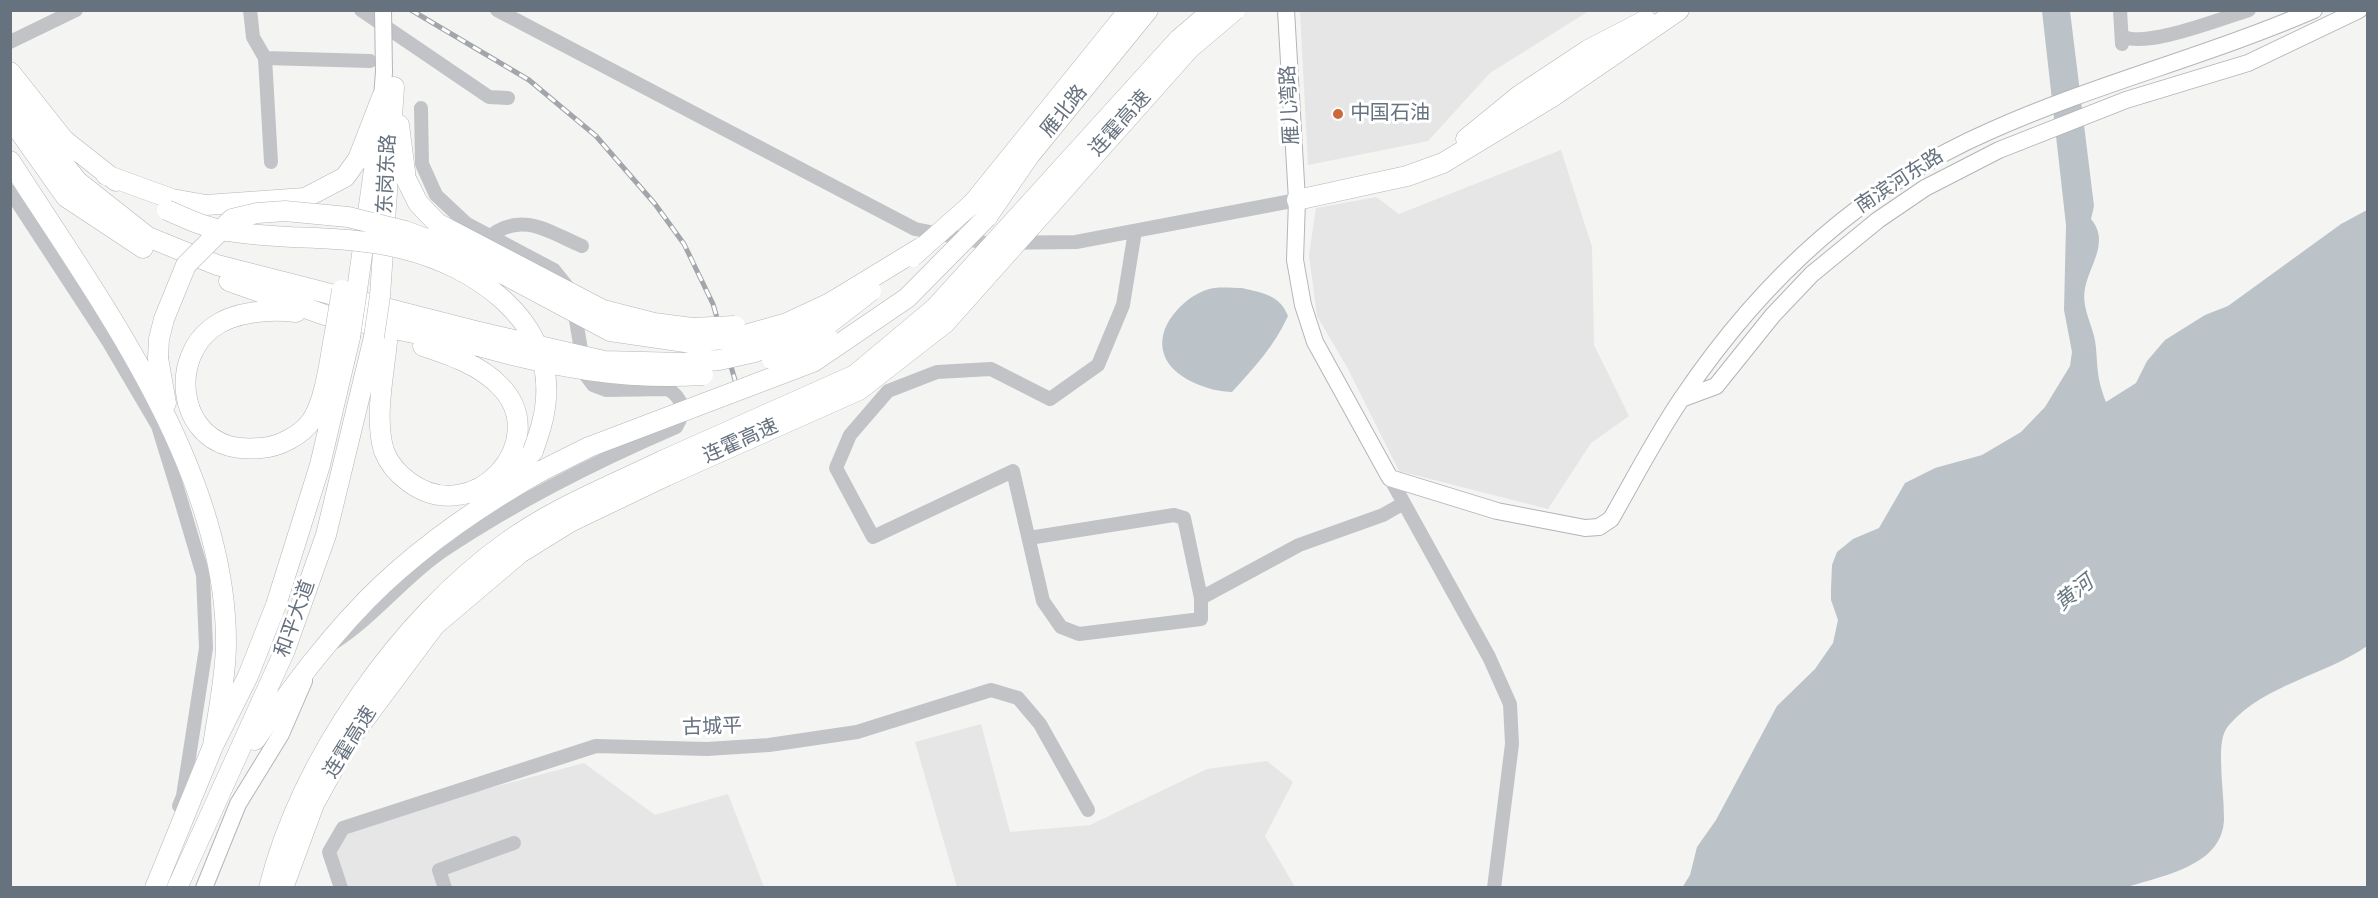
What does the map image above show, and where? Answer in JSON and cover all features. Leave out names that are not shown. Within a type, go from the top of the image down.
[{"type":"highway","name":"雁北路","points":[[922,247],[973,203],[1129,10]]},
{"type":"highway","name":"雁北路","points":[[954,252],[987,218],[1029,156],[1148,10]]},
{"type":"highway","name":"连霍高速","points":[[283,888],[315,804],[350,739],[435,625],[520,553],[570,522],[666,467],[855,375],[935,308],[1179,39],[1213,10]]},
{"type":"highway","name":"连霍高速","points":[[269,888],[300,799],[335,735],[381,667],[425,612],[466,572],[509,540],[562,510],[860,390],[945,323],[1190,48],[1235,10]]},
{"type":"highway","points":[[1296,196],[1403,168],[1449,149],[1470,137],[1520,95],[1588,50],[1660,10]]},
{"type":"highway","points":[[1296,196],[1407,176],[1443,162],[1552,97],[1679,10]]},
{"type":"highway","points":[[10,72],[64,140],[106,175],[170,205],[203,226],[228,232],[363,242],[403,248],[468,273],[501,297],[528,328],[544,370],[546,397],[542,424],[533,451],[494,497]]},
{"type":"highway","name":"东岗东路","points":[[377,335],[386,299],[397,206],[390,127],[389,82]]},
{"type":"highway","name":"东岗东路","points":[[343,335],[350,290],[348,271],[362,244],[389,82]]},
{"type":"highway","points":[[170,205],[206,205],[305,198],[345,177],[358,159],[389,82]]},
{"type":"highway","points":[[389,82],[406,179],[418,203],[437,223],[603,310],[654,324],[692,328],[741,325],[830,294],[922,247]]},
{"type":"highway","points":[[10,94],[77,181],[148,237],[217,265],[476,339],[534,362],[626,376],[670,377],[713,374],[756,364],[844,333],[954,252]]},
{"type":"highway","points":[[10,118],[66,197],[150,252],[377,335],[460,359],[500,386],[510,400],[516,418],[516,437],[504,468],[480,490],[462,495],[435,496],[418,489],[393,468],[384,451],[381,434],[377,335]]},
{"type":"highway","points":[[10,161],[136,356],[169,423],[198,494],[218,563],[225,646],[213,746]]},
{"type":"highway","points":[[169,423],[158,358],[159,339],[164,319],[186,265],[232,219],[257,213],[285,211],[348,217],[405,231],[462,252],[610,331],[692,343],[741,336],[787,323],[830,303],[922,247]]},
{"type":"highway","points":[[377,335],[476,339],[604,360],[682,363],[719,360],[756,352],[827,325],[888,278],[922,247]]},
{"type":"highway","points":[[227,779],[312,664],[382,585],[494,497],[589,447],[813,362],[907,298],[954,252]]},
{"type":"highway","points":[[325,315],[276,310],[228,319],[212,328],[199,341],[186,370],[184,384],[193,416],[213,438],[227,446],[243,449],[267,448],[297,435],[312,421],[320,404],[343,335]]},
{"type":"highway","name":"和平大道","points":[[155,888],[213,746],[248,676],[302,528],[343,335]]},
{"type":"highway","name":"和平大道","points":[[177,888],[285,650],[326,535],[377,335]]},
{"type":"main road","name":"东岗东路","points":[[383,10],[389,82]]},
{"type":"main road","name":"东岗东路","points":[[389,82],[395,10]]},
{"type":"main road","name":"雁儿湾路","points":[[1286,10],[1296,196],[1295,261],[1303,306],[1315,342],[1390,478]]},
{"type":"main road","name":"南滨河东路","points":[[1390,478],[1497,511],[1570,526],[1599,527],[1611,519],[1681,399],[1718,348],[1757,301],[1819,239],[1865,202],[1914,170],[1991,130],[2120,81],[2256,36],[2314,10]]},
{"type":"main road","name":"南滨河东路","points":[[1681,399],[1716,386],[1773,315],[1833,255],[1901,204],[1950,174],[1999,150],[2126,100],[2248,63],[2359,10]]},
{"type":"main road","points":[[204,888],[238,804],[281,734],[312,664]]},
{"type":"street","points":[[10,42],[76,10]]},
{"type":"street","points":[[250,10],[254,37],[265,58],[271,162]]},
{"type":"street","points":[[361,10],[489,97],[508,99]]},
{"type":"street","points":[[497,10],[915,229],[986,243],[1076,242],[1267,207],[1296,196]]},
{"type":"street","points":[[2120,10],[2122,41],[2157,37],[2249,10]]},
{"type":"street","points":[[265,58],[370,61]]},
{"type":"street","points":[[326,648],[357,627],[445,549],[546,488],[676,426],[682,413],[679,399],[668,389],[606,390],[593,385],[585,374],[570,288],[554,270],[467,224],[436,195],[422,164],[421,108]]},
{"type":"street","points":[[10,191],[108,340],[158,426],[203,575],[206,648],[183,796],[145,888]]},
{"type":"street","points":[[490,236],[511,224],[524,223],[582,246]]},
{"type":"street","points":[[1029,538],[1174,514],[1184,518],[1201,598],[1201,619],[1079,634],[1061,627],[1044,601],[1013,471],[873,537],[836,468],[850,435],[888,391],[937,372],[991,369],[1050,399],[1098,365],[1123,305],[1135,231]]},
{"type":"street","points":[[1390,478],[1489,657],[1510,704],[1512,744],[1494,888]]},
{"type":"street","points":[[1201,598],[1299,545],[1383,515],[1404,503]]},
{"type":"street","points":[[206,648],[225,646]]},
{"type":"street","name":"古城平","points":[[340,888],[329,852],[343,828],[596,746],[707,749],[769,745],[857,732],[991,690],[1018,698],[1040,724],[1088,810]]},
{"type":"street","points":[[445,888],[438,870],[514,843]]},
{"type":"shaded area","points":[[1300,10],[1589,11],[1490,73],[1428,141],[1308,165]]},
{"type":"shaded area","points":[[1561,150],[1592,247],[1594,345],[1629,416],[1591,443],[1548,509],[1399,471],[1348,369],[1317,316],[1309,255],[1316,208],[1376,197],[1399,214]]},
{"type":"shaded area","points":[[981,724],[1010,832],[1090,825],[1207,769],[1267,761],[1293,782],[1265,836],[1295,887],[957,887],[915,742]]},
{"type":"shaded area","points":[[584,763],[655,815],[728,794],[764,887],[347,887],[330,838],[352,825]]},
{"type":"water","name":"黄河","points":[[2042,11],[2070,11],[2094,206],[2091,219],[2099,235],[2098,251],[2086,284],[2084,301],[2095,340],[2098,375],[2106,402],[2136,383],[2147,361],[2165,340],[2205,315],[2228,306],[2341,224],[2367,210],[2367,646],[2277,690],[2244,711],[2229,725],[2224,733],[2221,746],[2224,819],[2221,835],[2213,848],[2202,858],[2173,873],[2127,887],[1682,888],[1690,875],[1697,847],[1716,820],[1777,706],[1815,669],[1833,643],[1838,620],[1831,600],[1832,565],[1837,552],[1853,539],[1879,528],[1905,483],[1935,468],[1982,455],[2021,432],[2045,407],[2070,366],[2072,352],[2064,310],[2066,225]]},
{"type":"water","points":[[1242,288],[1270,296],[1280,303],[1288,316],[1283,327],[1256,365],[1232,392],[1203,386],[1183,377],[1168,363],[1164,354],[1162,344],[1167,324],[1180,307],[1197,294],[1210,289]]},
{"type":"railway","points":[[411,10],[529,80],[596,136],[655,204],[684,244],[713,304],[737,387]]},
{"type":"place","name":"中国石油","points":[[1338,114]]}]
